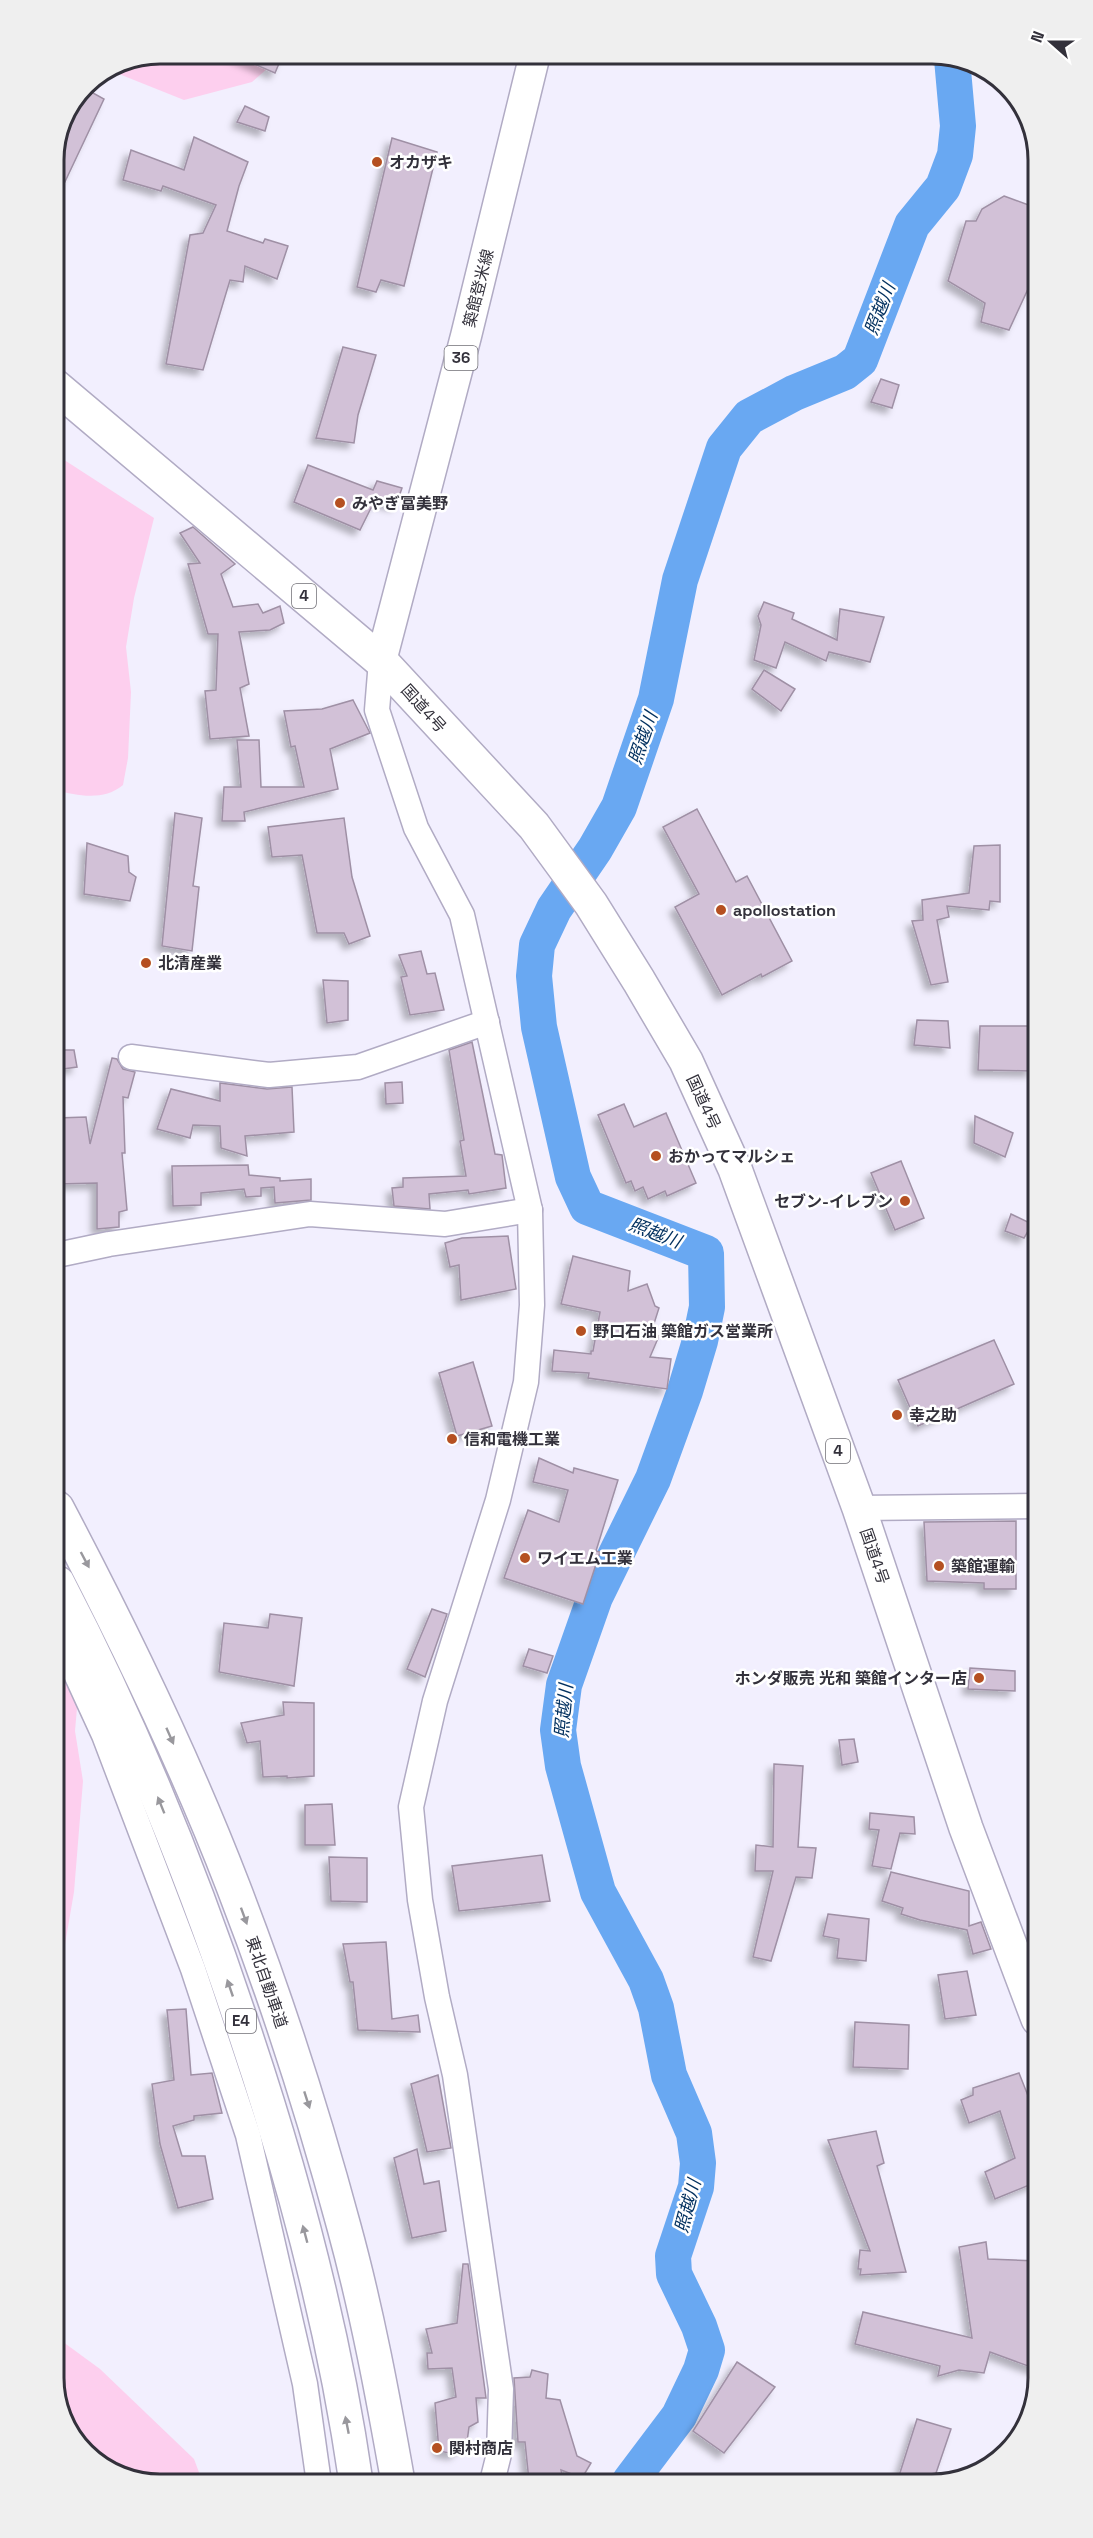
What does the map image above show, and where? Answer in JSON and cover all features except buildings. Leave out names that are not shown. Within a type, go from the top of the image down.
[{"type":"highway","name":"国道4号","points":[[65,394],[381,661],[543,836],[591,904],[686,1061],[735,1169],[859,1508],[966,1828],[1028,1992]]},
{"type":"highway","name":"東北自動車道","points":[[64,1522],[108,1606],[170,1736],[233,1885],[308,2103],[345,2230],[378,2371],[396,2473]]},
{"type":"highway","name":"E4","points":[[64,1596],[140,1754],[197,1895],[265,2092],[306,2237],[321,2301],[354,2473]]},
{"type":"highway","points":[[378,2371],[403,2473]]},
{"type":"main road","name":"築館登米線","points":[[381,661],[469,325],[532,64]]},
{"type":"street","points":[[381,661],[377,710],[416,828],[462,915],[530,1210],[532,1305],[526,1382],[498,1500],[435,1701],[411,1807],[420,1900],[437,1997],[455,2075],[501,2389],[499,2454],[494,2473]]},
{"type":"street","points":[[131,1057],[268,1075],[358,1067],[487,1022]]},
{"type":"street","points":[[65,1253],[110,1244],[310,1214],[445,1224],[530,1210]]},
{"type":"street","points":[[859,1508],[1028,1506]]},
{"type":"street","points":[[64,1649],[104,1735],[189,1958],[248,2135],[305,2384],[318,2473]]},
{"type":"shaded area","points":[[161,64],[272,64],[252,82],[184,100],[120,74],[142,66]]},
{"type":"shaded area","points":[[65,460],[154,518],[134,598],[126,647],[131,692],[128,758],[123,785],[116,790],[99,795],[65,792]]},
{"type":"shaded area","points":[[64,1666],[79,1685],[75,1731],[83,1781],[74,1892],[64,1949]]},
{"type":"shaded area","points":[[64,2343],[100,2369],[194,2459],[199,2473],[155,2473],[142,2472],[118,2464],[102,2454],[74,2420],[65,2390]]},
{"type":"waterway","name":"照越川","points":[[636,2474],[679,2416],[701,2370],[707,2350],[699,2326],[674,2274],[673,2256],[696,2187],[698,2163],[694,2133],[669,2075],[656,2008],[646,1980],[598,1892],[563,1766],[558,1730],[564,1685],[595,1597],[653,1479],[685,1391],[700,1341],[707,1307],[706,1253],[587,1207],[573,1177],[539,1027],[534,976],[537,945],[554,909],[595,849],[619,807],[656,699],[680,580],[724,448],[749,417],[794,393],[845,372],[860,360],[912,225],[943,187],[955,155],[958,126],[953,67]]},
{"type":"place","name":"オカザキ","points":[[377,162]]},
{"type":"place","name":"みやぎ冨美野","points":[[340,503]]},
{"type":"place","name":"apollostation","points":[[721,910]]},
{"type":"place","name":"北清産業","points":[[146,963]]},
{"type":"place","name":"おかってマルシェ","points":[[656,1156]]},
{"type":"place","name":"セブン-イレブン","points":[[905,1201]]},
{"type":"place","name":"野口石油 築館ガス営業所","points":[[581,1331]]},
{"type":"place","name":"幸之助","points":[[897,1415]]},
{"type":"place","name":"信和電機工業","points":[[452,1439]]},
{"type":"place","name":"ワイエム工業","points":[[525,1558]]},
{"type":"place","name":"築館運輸","points":[[939,1566]]},
{"type":"place","name":"ホンダ販売 光和 築館インター店","points":[[979,1678]]},
{"type":"place","name":"関村商店","points":[[437,2448]]}]
